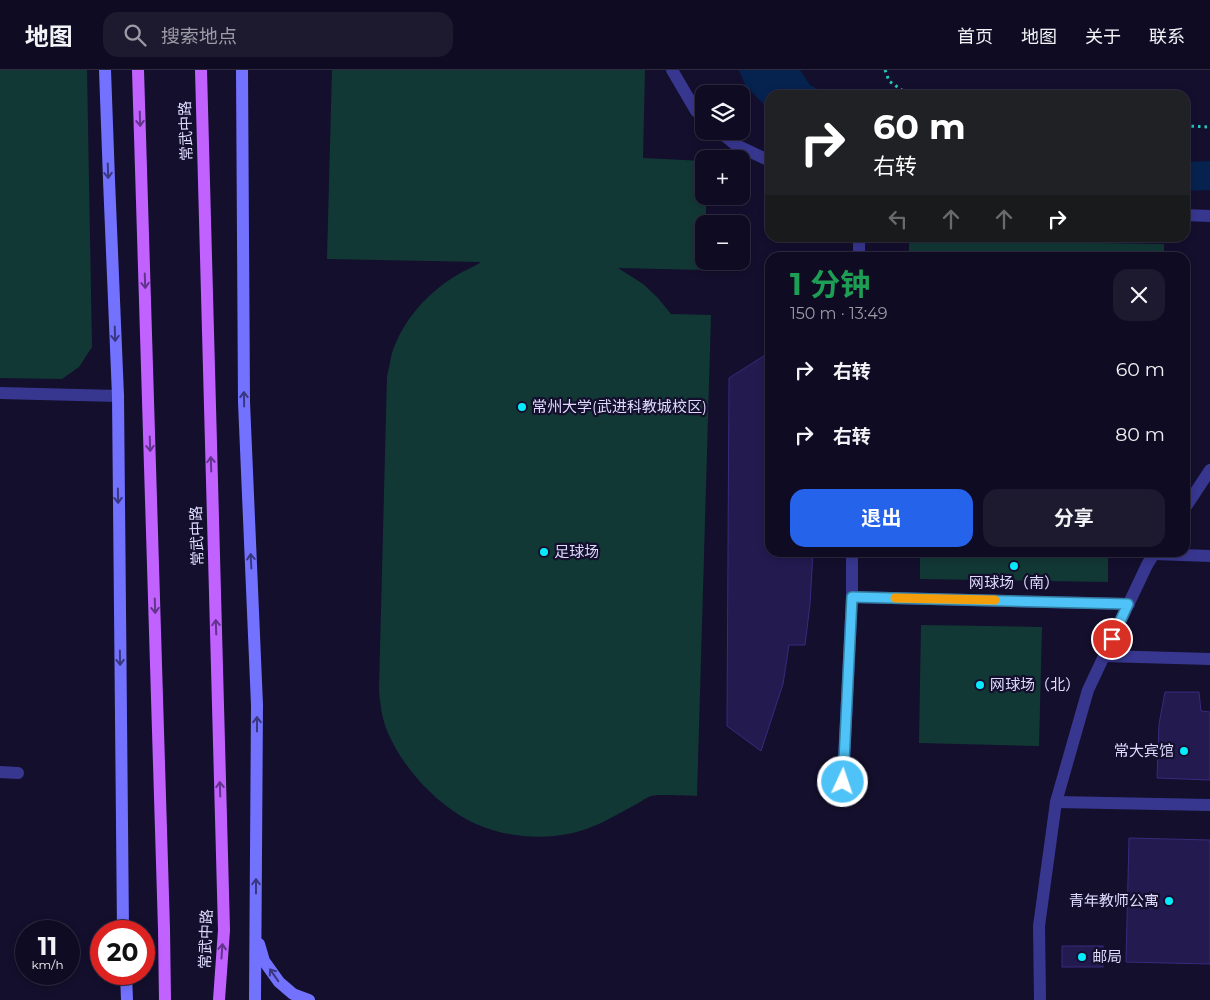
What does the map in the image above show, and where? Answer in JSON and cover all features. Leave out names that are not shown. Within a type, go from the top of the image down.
[{"type":"main road","points":[[138,70],[166,1000]]},
{"type":"main road","name":"常武中路","points":[[201,70],[224,930],[219,1000]]},
{"type":"street","points":[[105,70],[118,396],[123,920]]},
{"type":"street","points":[[242,70],[244,402],[257,705],[255,1000]]},
{"type":"street","points":[[256,935],[264,961],[279,982],[294,994],[309,1000]]},
{"type":"street","points":[[126,985],[127,1000]]},
{"type":"lane","points":[[672,70],[695,109]]},
{"type":"lane","points":[[730,140],[736,146],[765,159]]},
{"type":"lane","points":[[1190,215],[1210,216]]},
{"type":"lane","points":[[0,393],[118,396]]},
{"type":"lane","points":[[1190,500],[1210,470]]},
{"type":"lane","points":[[1190,555],[1210,556]]},
{"type":"lane","points":[[843,782],[852,597],[852,557]]},
{"type":"lane","points":[[1040,1000],[1039,926],[1056,802],[1088,690],[1152,557]]},
{"type":"lane","points":[[852,597],[1128,604]]},
{"type":"lane","points":[[1104,656],[1210,659]]},
{"type":"lane","points":[[0,772],[18,773]]},
{"type":"lane","points":[[1056,802],[1210,805]]},
{"type":"path","points":[[885,70],[889,81],[902,90]]},
{"type":"path","points":[[1190,126],[1210,127]]},
{"type":"green space","points":[[0,70],[87,70],[92,347],[79,367],[62,379],[0,378]]},
{"type":"green space","points":[[332,70],[645,70],[643,158],[695,161],[695,205],[706,205],[706,215],[695,215],[695,270],[618,268],[643,284],[671,314],[711,315],[697,796],[651,796],[603,822],[573,833],[536,837],[524,836],[499,832],[462,817],[424,786],[403,760],[384,722],[379,689],[387,376],[392,353],[397,341],[417,308],[446,282],[481,262],[327,259]]},
{"type":"green space","points":[[909,242],[1164,244],[1164,252],[909,252]]},
{"type":"green space","name":"网球场（南）","points":[[920,557],[1108,557],[1108,582],[920,579]]},
{"type":"green space","name":"网球场（北）","points":[[921,625],[1042,627],[1039,746],[919,743]]},
{"type":"water","points":[[739,70],[800,70],[810,85],[820,90],[765,90],[765,106],[750,90],[750,85],[745,85]]},
{"type":"water","points":[[1210,161],[1210,190],[1190,191],[1190,162]]},
{"type":"building","points":[[765,355],[765,557],[813,557],[805,645],[789,645],[783,684],[761,751],[727,726],[729,378]]},
{"type":"building","name":"常大宾馆","points":[[1165,692],[1199,692],[1201,711],[1210,712],[1210,780],[1157,778],[1159,724]]},
{"type":"building","name":"青年教师公寓","points":[[1129,838],[1210,840],[1210,964],[1126,962]]},
{"type":"building","name":"邮局","points":[[1062,946],[1103,946],[1103,967],[1062,967]]},
{"type":"slow traffic","points":[[895,598],[995,600]]},
{"type":"place","name":"常州大学(武进科教城校区)","points":[[522,407]]},
{"type":"place","name":"足球场","points":[[544,552]]},
{"type":"place","name":"网球场（南）","points":[[1014,566]]},
{"type":"place","name":"网球场（北）","points":[[980,685]]},
{"type":"place","name":"常大宾馆","points":[[1184,751]]},
{"type":"place","name":"青年教师公寓","points":[[1169,901]]},
{"type":"place","name":"邮局","points":[[1082,957]]},
{"type":"route","points":[[843,782],[852,597],[1128,604],[1112,639]]}]
